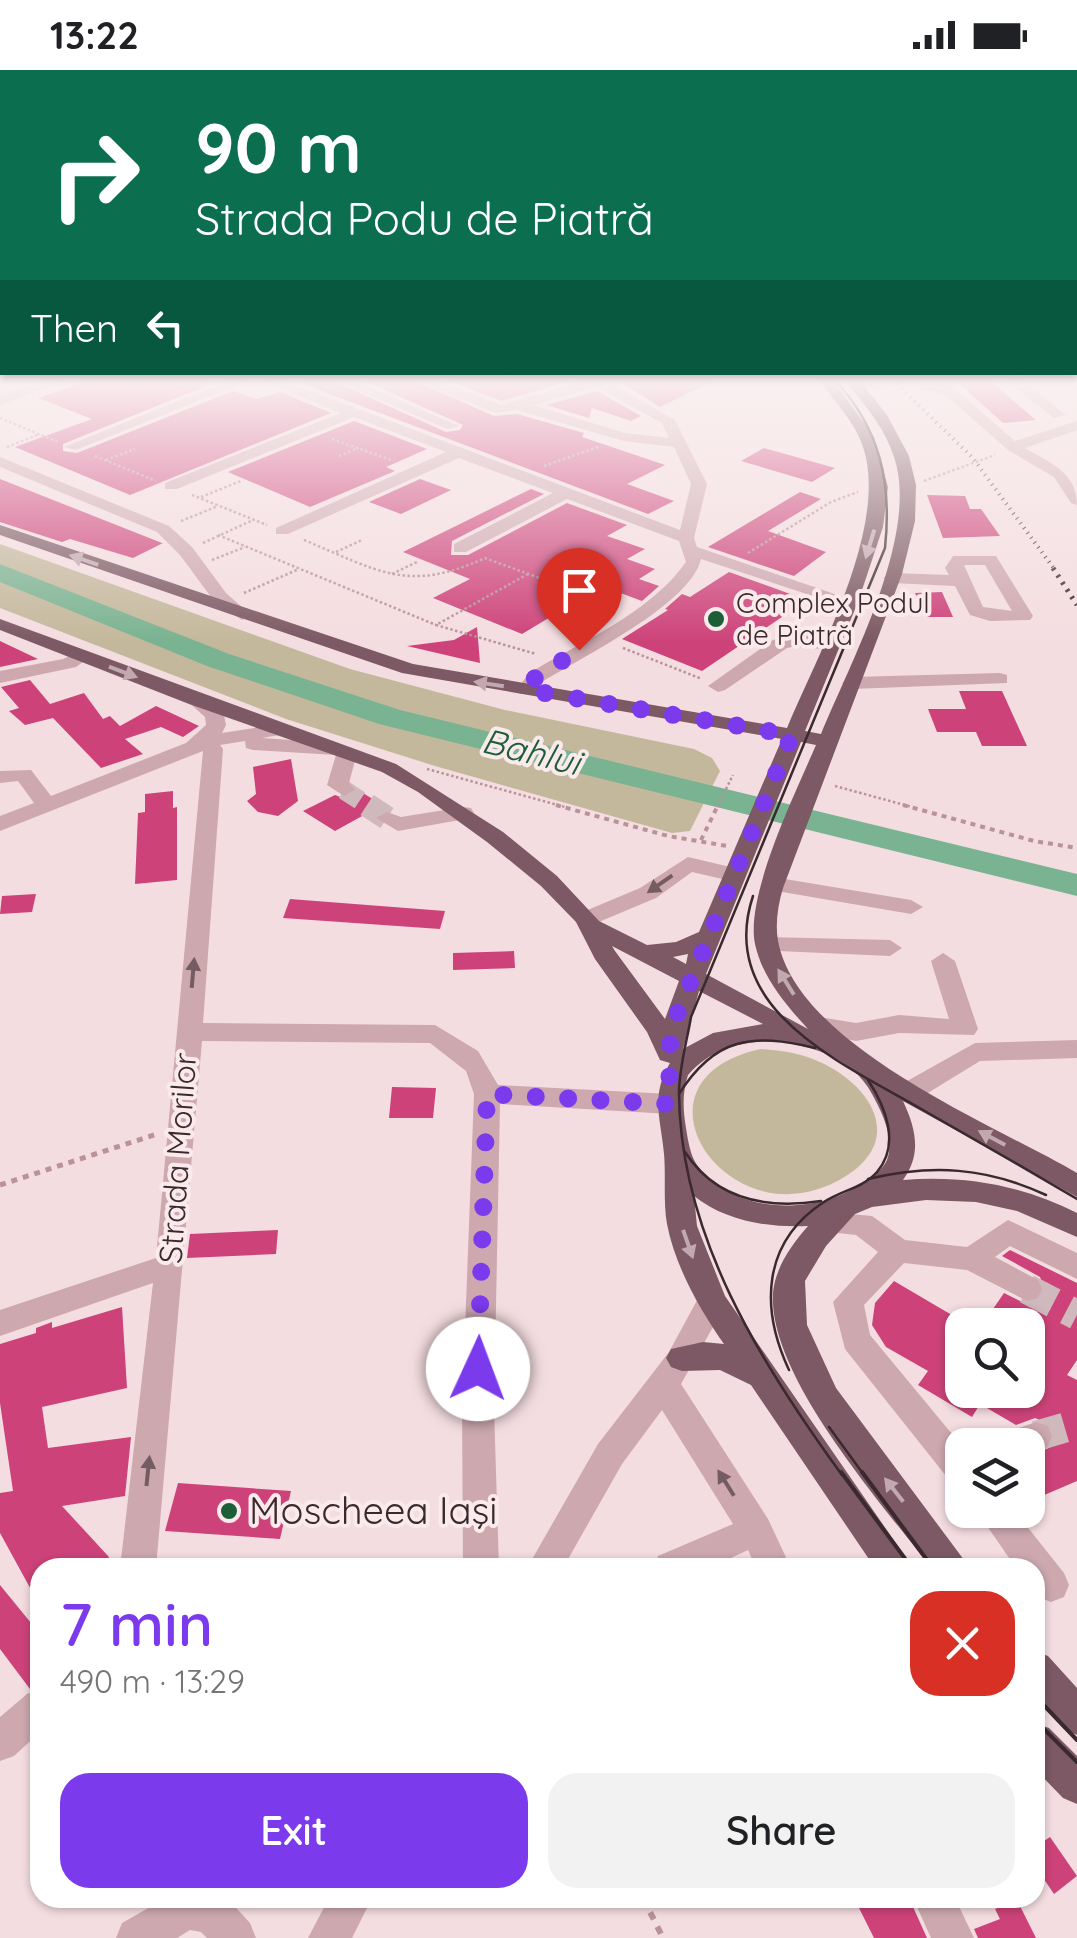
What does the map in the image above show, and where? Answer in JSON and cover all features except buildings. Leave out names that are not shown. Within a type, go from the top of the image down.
[{"type":"main road","points":[[875,467],[880,488],[870,548],[737,860],[674,1022],[669,1051],[682,1226],[712,1302],[889,1558]]},
{"type":"main road","points":[[903,467],[907,478],[907,522],[892,578],[828,741],[818,784],[777,875],[764,920],[767,945],[786,982],[819,1026],[860,1061],[1077,1186]]},
{"type":"main road","points":[[0,530],[242,615],[409,668],[828,741]]},
{"type":"main road","points":[[0,624],[196,700],[388,768],[463,813],[549,881],[588,922],[640,953],[774,1020],[790,1034],[860,1061],[892,1104],[901,1143],[900,1161],[894,1172],[816,1233],[796,1268],[788,1294],[792,1330],[803,1360],[852,1435],[945,1558]]},
{"type":"main road","points":[[588,922],[604,954],[659,1029],[669,1051]]},
{"type":"main road","points":[[640,953],[662,952],[709,938]]},
{"type":"main road","points":[[670,1095],[688,1059],[726,1038],[790,1034]]},
{"type":"main road","points":[[676,1148],[688,1174],[725,1201],[776,1215],[848,1210],[940,1186],[977,1188],[1023,1199],[1077,1226]]},
{"type":"main road","points":[[672,1370],[704,1352],[724,1354],[764,1378]]},
{"type":"main road","points":[[1045,1680],[1077,1716]]},
{"type":"main road","points":[[1045,1752],[1077,1784]]},
{"type":"street","points":[[13,467],[163,529],[242,615]]},
{"type":"street","points":[[171,486],[217,467]]},
{"type":"street","points":[[282,531],[424,467]]},
{"type":"street","points":[[495,467],[731,563],[848,602]]},
{"type":"street","points":[[527,690],[535,678],[636,614],[689,572],[694,562],[689,544],[699,484],[690,467]]},
{"type":"street","points":[[1047,467],[1072,484],[1077,500]]},
{"type":"street","points":[[486,558],[460,548],[566,494]]},
{"type":"street","points":[[892,578],[959,580]]},
{"type":"street","points":[[718,686],[780,644],[798,639],[831,644]]},
{"type":"street","points":[[0,676],[69,664],[82,656]]},
{"type":"street","points":[[852,682],[1000,679]]},
{"type":"street","name":"Strada Morilor","points":[[139,1558],[170,1265],[188,1032],[193,750],[216,724],[214,715],[196,700]]},
{"type":"street","points":[[0,824],[212,740],[279,730]]},
{"type":"street","points":[[193,750],[252,744],[342,751],[338,786],[344,790]]},
{"type":"street","points":[[0,777],[24,774],[47,806]]},
{"type":"street","points":[[387,818],[398,824],[463,813]]},
{"type":"street","points":[[588,922],[648,893],[688,864],[737,860]]},
{"type":"street","points":[[777,875],[911,906]]},
{"type":"street","points":[[767,945],[890,948]]},
{"type":"street","points":[[819,1026],[856,1032],[899,1024],[964,1029],[942,961]]},
{"type":"street","points":[[188,1032],[434,1034],[465,1052],[484,1077],[487,1094],[478,1408],[480,1558]]},
{"type":"street","points":[[909,1092],[975,1052],[1077,1050]]},
{"type":"street","points":[[487,1094],[670,1095]]},
{"type":"street","points":[[848,1210],[898,1251],[972,1259],[1026,1288]]},
{"type":"street","points":[[972,1259],[1008,1231],[1077,1267]]},
{"type":"street","points":[[898,1251],[848,1302],[856,1340],[945,1447]]},
{"type":"street","points":[[0,1323],[170,1265]]},
{"type":"street","points":[[550,1558],[610,1454],[672,1370],[712,1302]]},
{"type":"street","points":[[672,1370],[769,1558]]},
{"type":"street","points":[[1007,1528],[1030,1558]]},
{"type":"street","points":[[693,1558],[756,1530]]},
{"type":"street","points":[[1045,1577],[1051,1585]]},
{"type":"street","points":[[0,1742],[30,1716]]},
{"type":"street","points":[[329,1938],[346,1908]]},
{"type":"street","points":[[939,1908],[953,1938]]},
{"type":"street","points":[[137,1938],[186,1909],[212,1913],[235,1938]]},
{"type":"path","points":[[123,467],[407,581],[452,576],[486,558],[636,614]]},
{"type":"path","points":[[410,467],[418,470]]},
{"type":"path","points":[[519,476],[543,467]]},
{"type":"path","points":[[916,484],[963,467]]},
{"type":"path","points":[[198,498],[242,480]]},
{"type":"path","points":[[731,563],[831,502],[866,489]]},
{"type":"path","points":[[163,529],[218,506]]},
{"type":"path","points":[[254,520],[218,535],[436,626],[561,661]]},
{"type":"path","points":[[336,552],[362,540]]},
{"type":"path","points":[[198,567],[245,547]]},
{"type":"path","points":[[392,574],[419,561]]},
{"type":"path","points":[[226,601],[299,569]]},
{"type":"path","points":[[436,626],[528,574]]},
{"type":"path","points":[[598,638],[718,686]]},
{"type":"path","points":[[701,840],[732,775]]},
{"type":"path","points":[[818,784],[1034,841],[1077,848]]},
{"type":"path","points":[[668,836],[701,840],[737,860]]},
{"type":"path","points":[[0,1185],[180,1127]]},
{"type":"path","points":[[648,1908],[662,1938]]},
{"type":"shaded area","points":[[0,544],[350,669],[505,710],[694,749],[712,758],[720,771],[690,831],[672,833],[435,766],[286,719],[0,608]]},
{"type":"shaded area","points":[[761,1049],[799,1054],[820,1062],[854,1084],[866,1098],[877,1130],[874,1146],[846,1176],[803,1193],[764,1191],[730,1176],[706,1152],[693,1122],[697,1092],[718,1066]]},
{"type":"waterway","name":"Bahlui","points":[[0,572],[218,660],[390,717],[1077,885]]},
{"type":"tunnel","points":[[344,790],[370,807]]},
{"type":"tunnel","points":[[367,805],[387,818]]},
{"type":"tunnel","points":[[1027,1289],[1077,1315]]},
{"type":"tunnel","points":[[1045,1433],[1077,1424]]},
{"type":"tram line","points":[[679,1094],[691,1017],[885,548],[882,467]]},
{"type":"tram line","points":[[753,896],[746,936],[752,971],[769,1002],[794,1029],[858,1073],[1077,1199]]},
{"type":"tram line","points":[[679,1094],[707,1061],[737,1044],[772,1041],[815,1048]]},
{"type":"tram line","points":[[868,1080],[885,1113],[889,1137],[884,1161],[869,1179]]},
{"type":"tram line","points":[[679,1094],[683,1146],[694,1197],[730,1296],[782,1388],[842,1475]]},
{"type":"tram line","points":[[685,1152],[712,1181],[745,1198],[782,1203],[821,1201]]},
{"type":"tram line","points":[[869,1179],[914,1171],[959,1171],[1002,1179],[1046,1195]]},
{"type":"tram line","points":[[789,1370],[771,1300],[778,1256],[788,1236],[804,1218],[830,1198],[869,1179]]},
{"type":"tram line","points":[[829,1427],[864,1475]]},
{"type":"tram line","points":[[841,1472],[905,1558]]},
{"type":"tram line","points":[[862,1472],[926,1558]]},
{"type":"tram line","points":[[1045,1706],[1077,1740]]},
{"type":"tram line","points":[[1045,1730],[1077,1762]]},
{"type":"railway","points":[[979,467],[1055,570]]},
{"type":"railway","points":[[1053,568],[1077,605]]},
{"type":"place","name":"Complex Podul de Piatră","points":[[716,619]]},
{"type":"place","name":"Moscheea Iaşi","points":[[229,1511]]},
{"type":"route","points":[[478,1369],[487,1094],[670,1104],[669,1051],[674,1022],[792,735],[527,690],[535,678],[579,650]]}]
